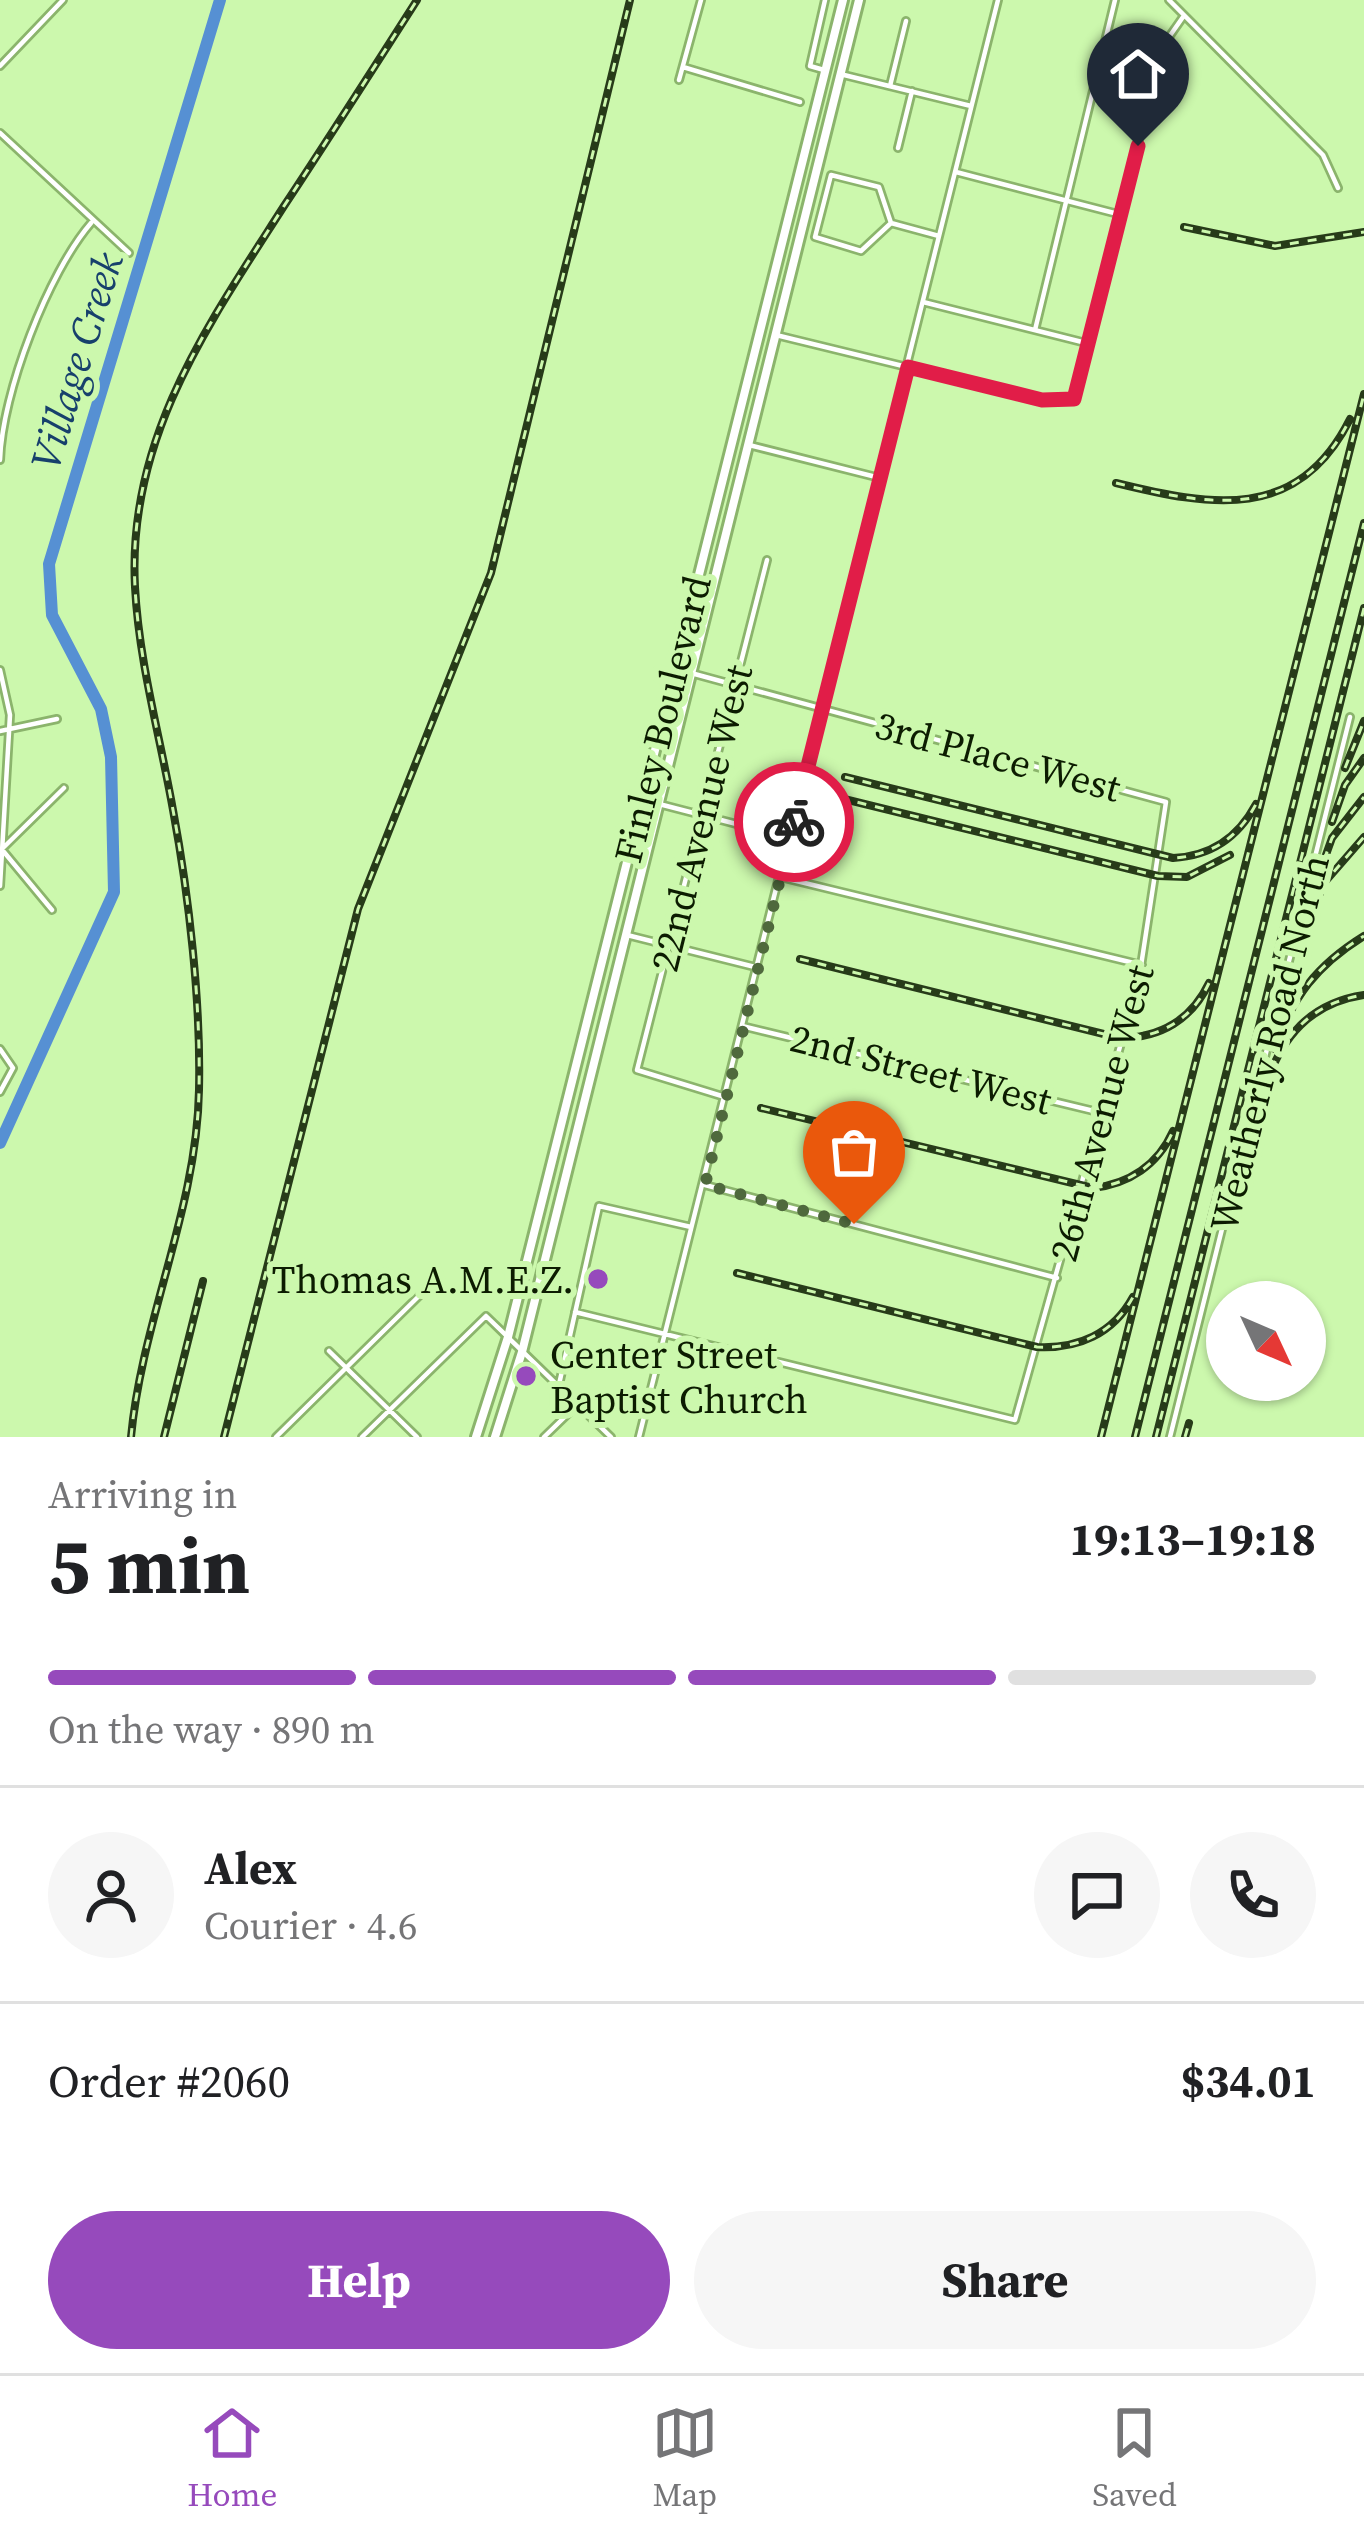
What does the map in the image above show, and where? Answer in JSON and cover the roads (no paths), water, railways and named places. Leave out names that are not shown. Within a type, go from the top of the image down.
[{"type":"main road","name":"Finley Boulevard","points":[[476,1437],[508,1337],[843,0]]},
{"type":"main road","name":"Finley Boulevard","points":[[495,1437],[522,1352],[859,0]]},
{"type":"main road","points":[[824,70],[840,74]]},
{"type":"main road","points":[[760,329],[776,334]]},
{"type":"main road","points":[[731,442],[749,446]]},
{"type":"main road","points":[[708,537],[725,537]]},
{"type":"main road","points":[[675,669],[691,673]]},
{"type":"main road","points":[[642,799],[659,804]]},
{"type":"main road","points":[[609,930],[627,935]]},
{"type":"main road","points":[[544,1192],[560,1195]]},
{"type":"street","points":[[0,66],[63,0]]},
{"type":"street","points":[[679,80],[701,0]]},
{"type":"street","points":[[824,70],[810,66],[826,0]]},
{"type":"street","points":[[639,1437],[998,0]]},
{"type":"street","points":[[1034,330],[1115,0]]},
{"type":"street","points":[[1169,0],[1322,155],[1338,188]]},
{"type":"street","points":[[776,334],[1069,402],[1076,397],[1162,47],[1183,17]]},
{"type":"street","points":[[890,86],[906,21]]},
{"type":"street","points":[[683,67],[800,102]]},
{"type":"street","points":[[840,74],[971,106]]},
{"type":"street","points":[[898,148],[912,92]]},
{"type":"street","points":[[0,134],[91,223],[129,253]]},
{"type":"street","points":[[956,172],[1121,214]]},
{"type":"street","points":[[830,177],[881,189],[891,223],[861,251],[815,237],[830,177]]},
{"type":"street","points":[[0,460],[8,404],[68,250],[91,223]]},
{"type":"street","points":[[891,223],[938,236]]},
{"type":"street","points":[[923,302],[1090,344]]},
{"type":"street","points":[[749,446],[880,478]]},
{"type":"street","name":"22nd Avenue West","points":[[724,1097],[640,1075],[767,560]]},
{"type":"street","points":[[0,670],[10,728],[2,794],[0,886]]},
{"type":"street","name":"3rd Place West","points":[[691,673],[1166,802]]},
{"type":"street","name":"Weatherly Road North","points":[[1170,1437],[1350,717]]},
{"type":"street","points":[[0,731],[57,719]]},
{"type":"street","points":[[1,849],[64,788]]},
{"type":"street","name":"26th Avenue West","points":[[665,1332],[1015,1420],[1142,965],[1166,802]]},
{"type":"street","points":[[659,804],[790,838]]},
{"type":"street","points":[[1,849],[52,910]]},
{"type":"street","points":[[780,877],[1142,965]]},
{"type":"street","points":[[627,935],[755,967]]},
{"type":"street","name":"2nd Street West","points":[[742,1026],[1100,1112]]},
{"type":"street","points":[[0,1049],[13,1065],[0,1092]]},
{"type":"street","points":[[705,1185],[1057,1278]]},
{"type":"street","points":[[557,1388],[599,1206],[692,1227]]},
{"type":"street","points":[[276,1437],[422,1293]]},
{"type":"street","points":[[575,1312],[665,1332]]},
{"type":"street","points":[[362,1437],[486,1316],[611,1437]]},
{"type":"street","points":[[329,1351],[417,1437]]},
{"type":"street","points":[[544,1437],[576,1406]]},
{"type":"waterway","name":"Village Creek","points":[[0,1143],[114,892],[111,757],[101,709],[52,615],[49,564],[220,0]]},
{"type":"railway","points":[[131,1437],[146,1350],[189,1178],[199,1090],[189,913],[137,615],[136,533],[144,481],[159,432],[201,340],[417,0]]},
{"type":"railway","points":[[224,1437],[358,909],[491,573],[630,0]]},
{"type":"railway","points":[[1184,227],[1275,246],[1364,232]]},
{"type":"railway","points":[[1101,1437],[1364,394]]},
{"type":"railway","points":[[1116,483],[1185,497],[1249,499],[1278,491],[1305,476],[1329,453],[1350,419]]},
{"type":"railway","points":[[1135,1437],[1364,523]]},
{"type":"railway","points":[[1156,1437],[1364,608]]},
{"type":"railway","points":[[1345,768],[1364,721]]},
{"type":"railway","points":[[1332,822],[1345,785],[1364,758]]},
{"type":"railway","points":[[845,777],[1173,858],[1199,854],[1222,843],[1256,804]]},
{"type":"railway","points":[[1318,877],[1332,838],[1364,797]]},
{"type":"railway","points":[[840,798],[1158,876],[1187,877],[1230,855]]},
{"type":"railway","points":[[1303,936],[1324,883],[1364,837]]},
{"type":"railway","points":[[1275,1049],[1289,1013],[1308,984],[1364,936]]},
{"type":"railway","points":[[800,959],[1120,1038],[1174,1024],[1194,1007],[1209,983]]},
{"type":"railway","points":[[1265,1086],[1280,1052],[1301,1025],[1328,1006],[1364,995]]},
{"type":"railway","points":[[761,1108],[1093,1188],[1141,1171],[1173,1131]]},
{"type":"railway","points":[[737,1273],[1037,1347],[1093,1337],[1115,1321],[1133,1297]]},
{"type":"railway","points":[[164,1437],[203,1281]]},
{"type":"railway","points":[[1185,1437],[1189,1423]]},
{"type":"place","name":"Thomas A.M.E.Z.","points":[[598,1279]]},
{"type":"place","name":"Center Street Baptist Church","points":[[526,1376]]}]
